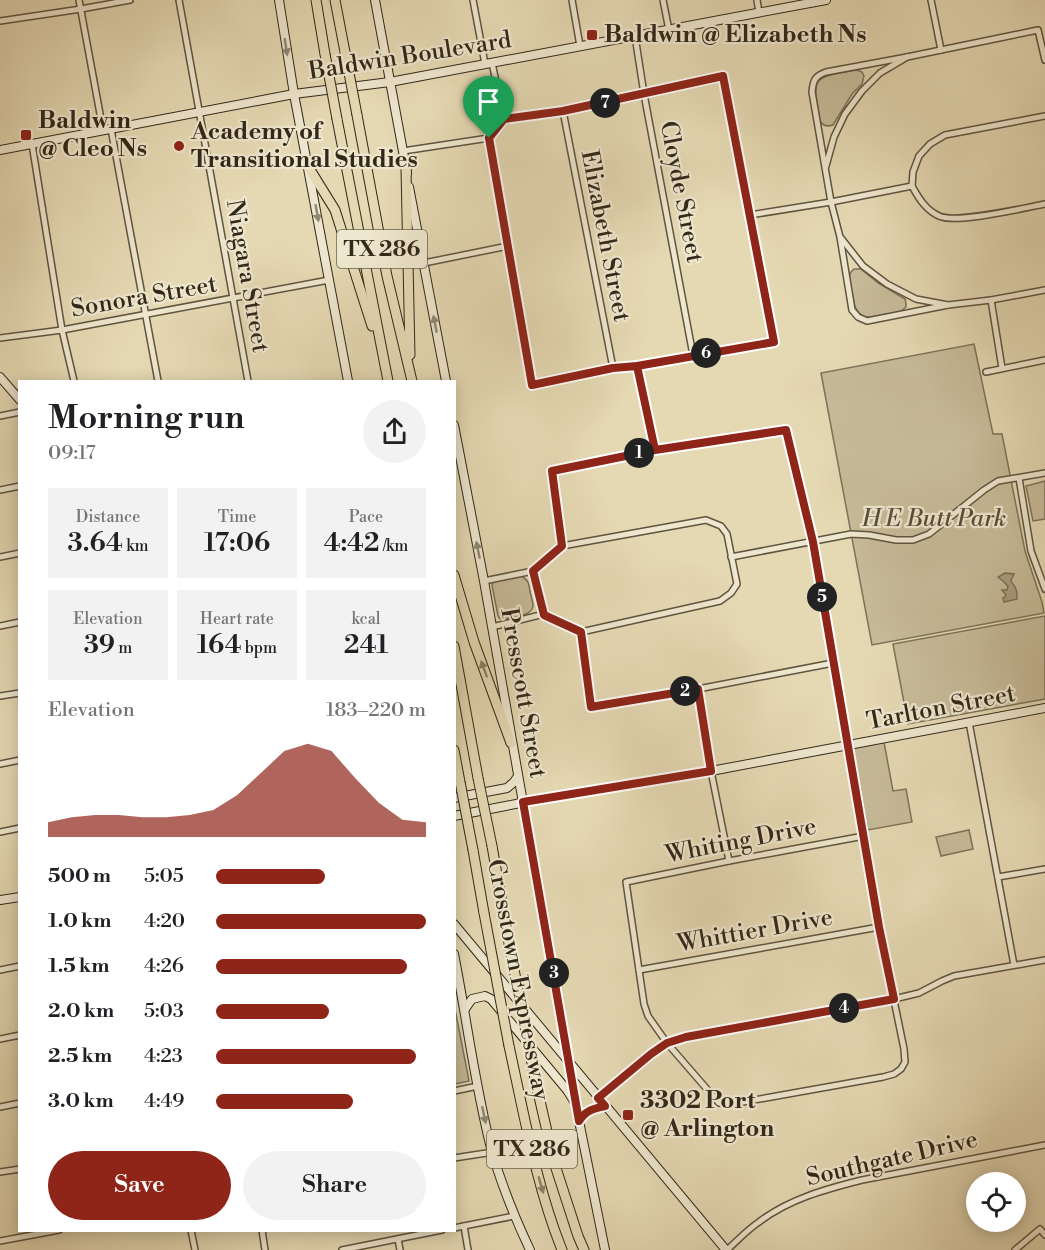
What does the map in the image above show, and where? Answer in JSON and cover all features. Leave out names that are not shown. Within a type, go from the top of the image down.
[{"type":"highway","points":[[309,0],[324,50]]},
{"type":"highway","name":"TX 286","points":[[316,0],[388,380]]},
{"type":"highway","name":"TX 286","points":[[335,0],[387,276],[411,378]]},
{"type":"highway","points":[[309,168],[335,210],[385,365]]},
{"type":"highway","points":[[406,170],[411,378]]},
{"type":"highway","points":[[456,582],[474,642],[511,743]]},
{"type":"highway","name":"Crosstown Expressway","points":[[456,657],[536,1079],[554,1162],[584,1250]]},
{"type":"highway","name":"Crosstown Expressway","points":[[456,761],[508,1046],[539,1178],[562,1250]]},
{"type":"main road","points":[[279,0],[294,94],[348,380]]},
{"type":"main road","points":[[375,0],[446,380]]},
{"type":"main road","name":"Baldwin Boulevard","points":[[0,150],[294,94],[390,82],[826,0]]},
{"type":"main road","points":[[0,377],[18,398]]},
{"type":"main road","name":"Presscott Street","points":[[456,435],[484,581],[579,1121],[605,1250]]},
{"type":"main road","name":"Tarlton Street","points":[[456,816],[523,802],[711,771],[1045,708]]},
{"type":"main road","points":[[456,798],[507,788],[518,776]]},
{"type":"main road","points":[[0,900],[18,897]]},
{"type":"main road","points":[[456,926],[726,1250]]},
{"type":"main road","points":[[456,964],[478,1086],[493,1152],[514,1216],[530,1250]]},
{"type":"main road","points":[[465,1009],[472,999],[486,996],[491,999],[567,1090],[577,1108]]},
{"type":"main road","points":[[579,1121],[588,1111],[605,1106]]},
{"type":"street","points":[[79,0],[158,380]]},
{"type":"street","points":[[0,21],[130,0]]},
{"type":"street","name":"Niagara Street","points":[[178,0],[248,380]]},
{"type":"street","points":[[473,0],[504,119]]},
{"type":"street","points":[[572,0],[580,46]]},
{"type":"street","points":[[663,0],[669,30]]},
{"type":"street","points":[[757,0],[759,13]]},
{"type":"street","points":[[931,0],[941,50]]},
{"type":"street","points":[[1045,60],[1038,30],[826,72],[817,76],[812,92],[852,310],[858,317],[867,321],[948,305],[1045,290]]},
{"type":"street","name":"Cloyde Street","points":[[635,36],[693,355]]},
{"type":"street","points":[[826,168],[834,137],[845,114],[862,91],[880,73],[907,57]]},
{"type":"street","points":[[403,151],[489,138],[504,119],[563,111],[723,76],[774,342],[637,366],[613,368],[532,385],[489,138]]},
{"type":"street","name":"Elizabeth Street","points":[[563,111],[613,368]]},
{"type":"street","points":[[1045,116],[945,135],[930,144],[918,156],[912,186],[928,210],[942,218],[958,219],[1045,204]]},
{"type":"street","points":[[32,144],[62,330],[74,380]]},
{"type":"street","points":[[750,215],[912,186]]},
{"type":"street","points":[[840,237],[863,266],[887,284],[916,299],[948,305]]},
{"type":"street","points":[[424,263],[508,246]]},
{"type":"street","name":"Sonora Street","points":[[0,338],[62,330],[329,280]]},
{"type":"street","points":[[991,300],[1002,369]]},
{"type":"street","points":[[986,372],[1045,360]]},
{"type":"street","points":[[637,366],[655,450]]},
{"type":"street","points":[[0,416],[18,412]]},
{"type":"street","points":[[562,546],[552,471],[655,450],[786,430],[813,542],[879,927],[905,1062],[894,1074],[883,1077],[732,1104],[719,1103],[667,1043],[648,1016],[639,970]]},
{"type":"street","points":[[731,557],[851,534],[913,540],[929,534],[998,481],[1045,473]]},
{"type":"street","points":[[1018,477],[1031,551],[1045,589]]},
{"type":"street","points":[[0,490],[18,486]]},
{"type":"street","points":[[484,581],[533,571],[562,546],[706,520],[721,526],[727,534],[737,584],[731,593],[720,601],[581,632],[544,615],[492,627]]},
{"type":"street","points":[[0,557],[18,554]]},
{"type":"street","points":[[533,571],[544,615]]},
{"type":"street","points":[[0,626],[18,622]]},
{"type":"street","points":[[581,632],[591,707],[833,663]]},
{"type":"street","points":[[698,689],[729,861]]},
{"type":"street","points":[[0,696],[18,693]]},
{"type":"street","points":[[969,722],[1014,965]]},
{"type":"street","points":[[0,764],[18,760]]},
{"type":"street","points":[[0,832],[18,828]]},
{"type":"street","name":"Whiting Drive","points":[[639,970],[626,882],[864,836]]},
{"type":"street","points":[[998,877],[1045,868]]},
{"type":"street","name":"Whittier Drive","points":[[639,970],[879,927]]},
{"type":"street","points":[[598,1098],[667,1043],[698,1035],[894,999],[919,993],[954,976],[1045,960]]},
{"type":"street","points":[[0,970],[18,966]]},
{"type":"street","points":[[0,1039],[18,1035]]},
{"type":"street","points":[[456,1091],[478,1086]]},
{"type":"street","points":[[0,1107],[18,1103]]},
{"type":"street","name":"Southgate Drive","points":[[726,1250],[759,1222],[796,1200],[830,1188],[1045,1145]]},
{"type":"street","points":[[456,1158],[493,1152]]},
{"type":"street","points":[[0,1172],[18,1169]]},
{"type":"street","points":[[456,1228],[514,1216]]},
{"type":"street","points":[[464,1226],[468,1250]]},
{"type":"street","points":[[1015,1250],[1040,1229],[1045,1235]]},
{"type":"street","points":[[0,1241],[48,1232]]},
{"type":"street","points":[[191,1232],[195,1250]]},
{"type":"street","points":[[262,1232],[265,1250]]},
{"type":"street","points":[[342,1250],[432,1232]]},
{"type":"street","points":[[398,1239],[400,1250]]},
{"type":"green space","points":[[857,70],[864,76],[862,84],[852,94],[833,125],[824,125],[820,121],[816,95],[819,81],[831,75]]},
{"type":"green space","points":[[854,269],[861,269],[878,283],[905,299],[906,307],[900,312],[870,317],[859,313],[855,307],[849,277]]},
{"type":"green space","name":"H E Butt Park","points":[[974,344],[993,434],[1002,434],[1025,551],[1044,613],[872,645],[821,373]]},
{"type":"green space","points":[[1045,481],[1045,519],[1033,521],[1026,486]]},
{"type":"green space","points":[[521,576],[529,584],[532,610],[520,616],[500,619],[492,585],[494,581]]},
{"type":"green space","points":[[1045,616],[1045,699],[908,724],[893,644]]},
{"type":"green space","points":[[884,742],[893,791],[906,789],[912,822],[868,830],[853,748]]},
{"type":"green space","points":[[969,830],[973,849],[941,856],[936,837]]},
{"type":"green space","points":[[456,1014],[469,1081],[456,1084]]},
{"type":"shaded area","points":[[1005,573],[1014,574],[1011,582],[1015,587],[1017,599],[1004,602],[1003,598],[1006,595],[1002,590],[1007,590],[1008,586],[998,577]]},
{"type":"place","name":"Baldwin @ Elizabeth Ns","points":[[592,35]]},
{"type":"place","name":"Baldwin @ Cleo Ns","points":[[26,135]]},
{"type":"place","name":"Academy of Transitional Studies","points":[[179,146]]},
{"type":"place","name":"3302 Port @ Arlington","points":[[628,1115]]},
{"type":"route","points":[[489,138],[504,119],[563,111],[723,76],[774,342],[637,366],[655,450],[786,430],[813,542],[879,927],[894,999],[686,1037],[667,1043],[598,1098],[605,1106],[586,1112],[579,1121],[523,802],[711,771],[698,689],[591,707],[581,632],[544,615],[533,571],[562,546],[552,471],[655,450],[637,366],[613,368],[532,385],[489,138]]}]
